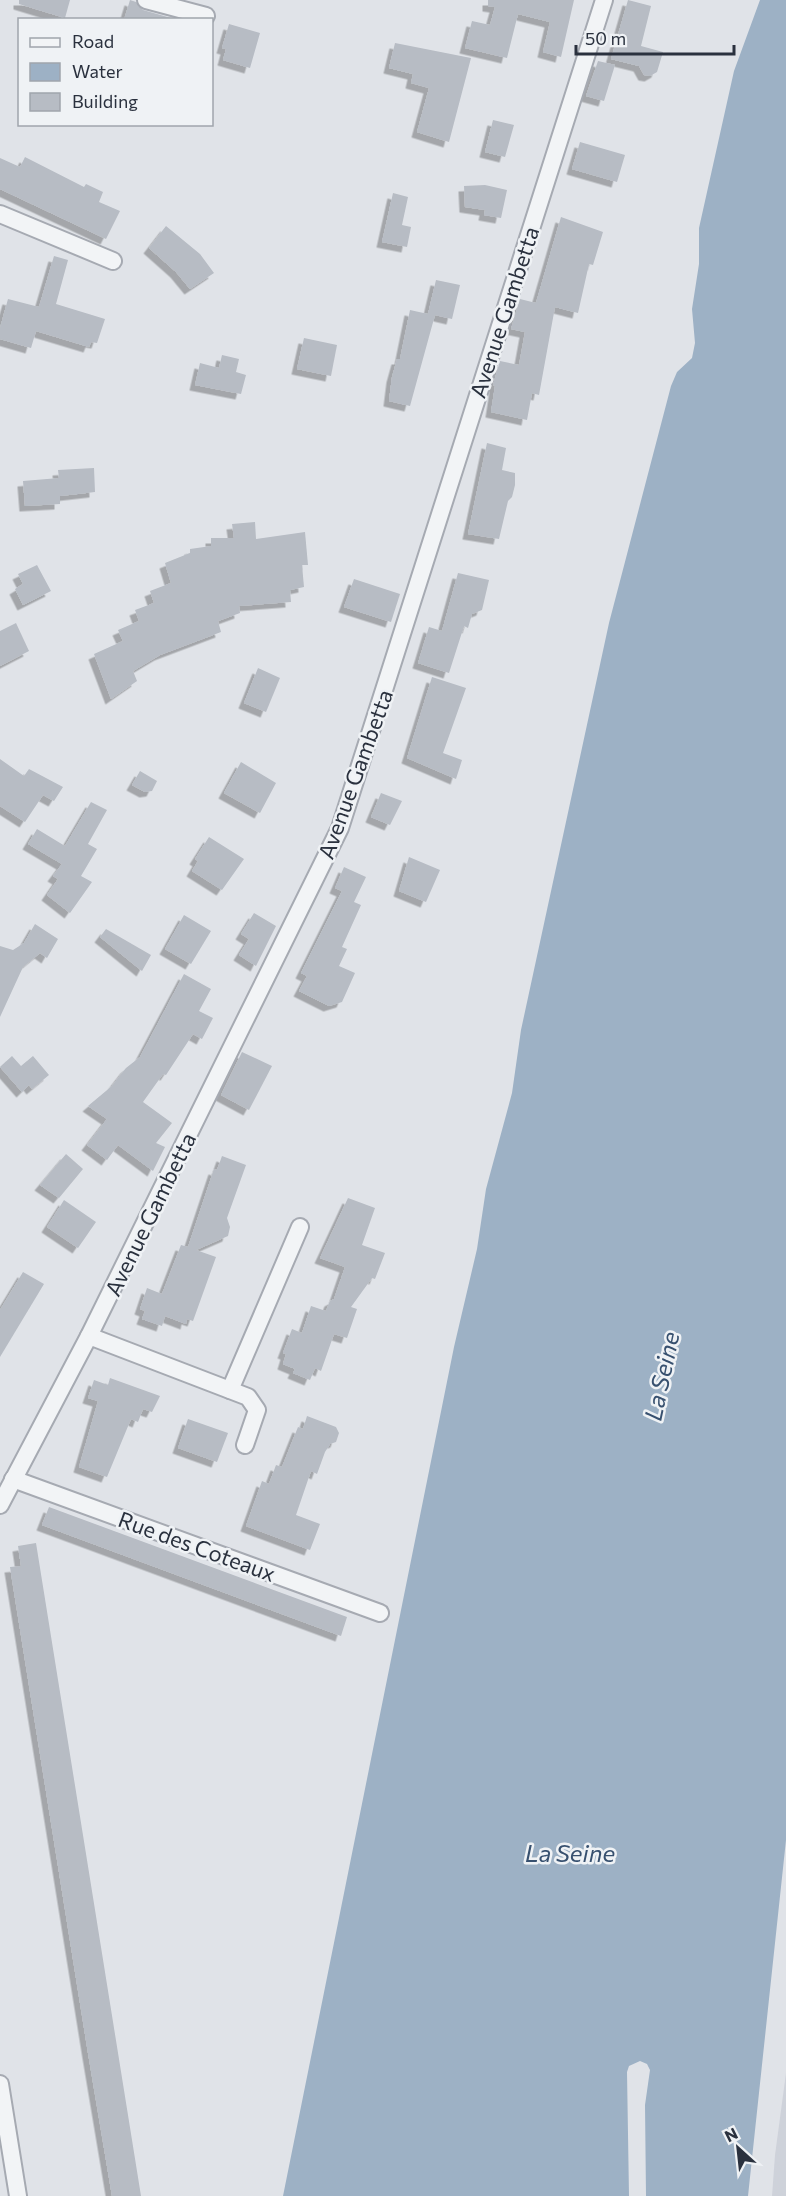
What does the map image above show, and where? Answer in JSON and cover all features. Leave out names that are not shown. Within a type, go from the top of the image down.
[{"type":"street","points":[[146,0],[206,16]]},
{"type":"street","name":"Avenue Gambetta","points":[[0,1505],[89,1336],[340,828],[604,0]]},
{"type":"street","points":[[0,214],[113,261]]},
{"type":"street","points":[[230,1390],[300,1227]]},
{"type":"street","points":[[89,1336],[248,1397],[257,1410],[245,1445]]},
{"type":"street","name":"Rue des Coteaux","points":[[13,1479],[380,1613]]},
{"type":"street","points":[[0,2084],[18,2196]]},
{"type":"shaded area","points":[[786,2073],[786,2196],[772,2196],[775,2155]]},
{"type":"water","name":"La Seine","points":[[760,0],[786,0],[786,1840],[748,2196],[646,2196],[645,2105],[650,2070],[647,2064],[640,2061],[629,2066],[627,2072],[629,2196],[283,2196],[454,1347],[477,1249],[486,1189],[512,1093],[521,1030],[609,623],[671,386],[677,372],[692,358],[695,343],[692,309],[699,264],[699,228],[734,71]]},
{"type":"building","points":[[19,0],[70,0],[65,18],[19,4]]},
{"type":"building","points":[[130,0],[136,2],[143,10],[171,18],[125,18]]},
{"type":"building","points":[[488,0],[574,0],[561,57],[543,52],[550,22],[518,14],[507,58],[465,48],[472,21],[490,25],[495,7],[488,6]]},
{"type":"building","points":[[628,0],[651,6],[641,46],[663,52],[657,72],[650,76],[644,75],[639,66],[611,59]]},
{"type":"building","points":[[229,24],[260,33],[250,68],[223,60],[226,49],[222,48]]},
{"type":"building","points":[[395,43],[471,58],[449,142],[417,132],[429,88],[411,83],[413,74],[389,68]]},
{"type":"building","points":[[598,61],[615,65],[604,101],[586,96]]},
{"type":"building","points":[[493,120],[514,125],[505,157],[485,152]]},
{"type":"building","points":[[580,142],[625,155],[617,182],[572,169]]},
{"type":"building","points":[[25,157],[84,187],[86,184],[103,192],[99,202],[120,211],[106,239],[0,189],[0,158],[20,167]]},
{"type":"building","points":[[485,185],[507,190],[501,218],[484,215],[485,210],[465,207],[464,186]]},
{"type":"building","points":[[393,193],[408,197],[402,225],[411,227],[407,247],[382,242]]},
{"type":"building","points":[[561,217],[603,232],[593,265],[589,264],[578,313],[555,307],[539,395],[532,393],[527,420],[491,412],[495,386],[493,385],[500,361],[519,365],[525,332],[511,329],[520,299],[536,303]]},
{"type":"building","points":[[166,226],[200,254],[214,273],[190,289],[176,272],[149,248]]},
{"type":"building","points":[[54,256],[68,260],[56,304],[105,319],[97,343],[91,342],[89,347],[36,331],[31,348],[0,339],[0,328],[8,299],[39,307]]},
{"type":"building","points":[[436,280],[460,285],[452,319],[435,315],[410,406],[389,401],[392,377],[397,359],[400,359],[410,310],[428,314]]},
{"type":"building","points":[[304,338],[337,345],[331,376],[297,369]]},
{"type":"building","points":[[222,355],[239,359],[236,372],[246,375],[241,394],[195,385],[200,363],[219,368]]},
{"type":"building","points":[[487,443],[506,448],[502,470],[515,473],[515,485],[512,497],[508,501],[499,539],[468,534]]},
{"type":"building","points":[[94,468],[95,492],[60,496],[60,504],[25,506],[23,481],[59,478],[58,470]]},
{"type":"building","points":[[255,522],[256,539],[305,532],[308,565],[302,565],[304,587],[290,590],[291,602],[239,606],[240,613],[218,621],[221,632],[160,655],[133,671],[137,681],[111,699],[94,654],[123,641],[118,630],[139,621],[135,610],[154,603],[150,591],[171,583],[165,563],[190,553],[190,549],[211,546],[211,538],[234,538],[232,524]]},
{"type":"building","points":[[37,565],[51,591],[23,605],[15,589],[23,584],[18,574]]},
{"type":"building","points":[[458,573],[489,580],[482,610],[472,614],[468,628],[464,626],[449,673],[418,663],[429,627],[442,631]]},
{"type":"building","points":[[354,579],[400,594],[391,622],[344,607]]},
{"type":"building","points":[[16,623],[29,651],[0,666],[0,631]]},
{"type":"building","points":[[258,668],[280,678],[266,712],[244,703]]},
{"type":"building","points":[[432,677],[466,688],[443,753],[462,760],[456,779],[407,758]]},
{"type":"building","points":[[0,759],[24,776],[29,769],[63,787],[54,801],[43,795],[25,822],[0,806]]},
{"type":"building","points":[[241,762],[276,783],[260,813],[224,793]]},
{"type":"building","points":[[140,771],[157,781],[152,791],[145,792],[132,785]]},
{"type":"building","points":[[381,793],[402,801],[390,825],[371,817]]},
{"type":"building","points":[[91,802],[107,810],[88,844],[97,849],[81,876],[92,882],[70,913],[47,895],[58,879],[53,876],[62,864],[28,844],[37,829],[65,846]]},
{"type":"building","points":[[209,837],[244,859],[222,890],[192,871],[198,861],[195,859]]},
{"type":"building","points":[[409,857],[440,870],[426,902],[399,891]]},
{"type":"building","points":[[344,867],[366,877],[354,902],[361,905],[342,947],[347,949],[339,966],[355,973],[342,1002],[329,1006],[299,991],[307,976],[301,973],[342,891],[335,888]]},
{"type":"building","points":[[254,913],[276,926],[256,966],[239,955],[249,939],[241,934]]},
{"type":"building","points":[[184,915],[211,931],[191,964],[165,949]]},
{"type":"building","points":[[35,924],[58,939],[47,958],[40,953],[23,967],[0,1017],[0,946],[13,950],[24,943]]},
{"type":"building","points":[[106,929],[151,955],[142,971],[100,937]]},
{"type":"building","points":[[184,974],[211,989],[199,1011],[213,1018],[202,1039],[193,1034],[166,1075],[163,1074],[143,1102],[172,1123],[156,1143],[165,1147],[153,1171],[118,1145],[107,1160],[87,1145],[107,1119],[88,1106],[112,1086],[126,1068],[140,1057]]},
{"type":"building","points":[[242,1052],[272,1066],[249,1110],[221,1095]]},
{"type":"building","points":[[12,1056],[21,1066],[33,1056],[49,1075],[32,1089],[29,1085],[22,1092],[0,1067]]},
{"type":"building","points":[[66,1154],[83,1169],[59,1198],[40,1185]]},
{"type":"building","points":[[222,1156],[246,1165],[227,1218],[230,1227],[228,1236],[196,1250],[216,1257],[193,1321],[187,1319],[186,1324],[165,1316],[162,1326],[142,1319],[145,1311],[140,1309],[147,1288],[162,1294],[181,1245],[188,1247],[214,1169],[217,1170]]},
{"type":"building","points":[[348,1198],[375,1208],[362,1245],[385,1253],[375,1279],[372,1278],[351,1307],[357,1309],[347,1338],[334,1334],[321,1371],[315,1368],[310,1380],[293,1373],[295,1369],[283,1364],[286,1354],[283,1353],[292,1329],[302,1333],[311,1306],[326,1311],[330,1301],[334,1299],[345,1267],[320,1258]]},
{"type":"building","points":[[64,1200],[96,1222],[78,1248],[47,1227]]},
{"type":"building","points":[[23,1272],[44,1284],[0,1357],[0,1310]]},
{"type":"building","points":[[110,1378],[160,1396],[152,1412],[143,1409],[138,1422],[131,1419],[107,1477],[79,1467],[98,1401],[88,1398],[94,1380],[108,1385]]},
{"type":"building","points":[[307,1416],[336,1427],[339,1433],[336,1442],[330,1444],[325,1452],[317,1474],[311,1471],[296,1515],[320,1524],[310,1550],[246,1526],[262,1481],[269,1484],[276,1465],[282,1467],[298,1427],[303,1429]]},
{"type":"building","points":[[188,1419],[228,1433],[217,1462],[178,1448]]},
{"type":"building","points":[[49,1507],[347,1617],[341,1636],[42,1525]]},
{"type":"building","points":[[36,1543],[141,2196],[112,2196],[88,2053],[10,1567],[21,1566],[18,1546]]}]
